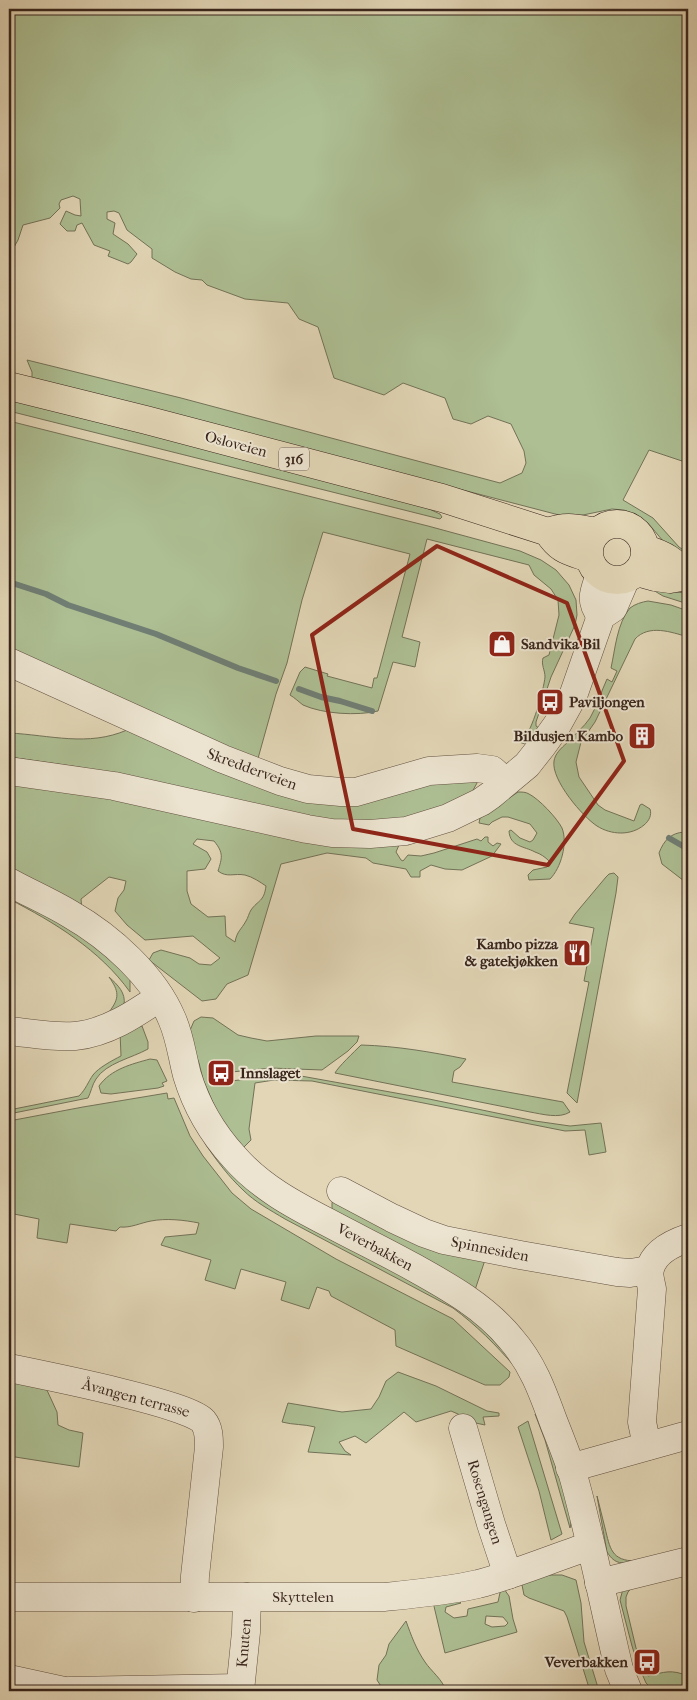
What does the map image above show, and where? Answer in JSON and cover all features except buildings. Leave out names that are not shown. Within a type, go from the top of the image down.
[{"type":"main road","name":"Osloveien","points":[[9,386],[442,498],[548,532],[561,528],[597,532]]},
{"type":"main road","name":"316","points":[[597,532],[611,524],[626,526],[639,534],[643,541],[619,567]]},
{"type":"main road","name":"Osloveien","points":[[548,532],[555,544],[568,551],[655,578],[670,579],[688,576]]},
{"type":"main road","points":[[597,532],[589,549],[619,567]]},
{"type":"street","points":[[9,771],[114,786],[306,829],[363,834],[391,833],[406,831],[448,818],[481,802],[527,765],[537,752],[569,703],[584,668],[601,616],[614,608],[619,567]]},
{"type":"street","name":"Skredderveien","points":[[9,662],[229,762],[308,789],[356,792],[429,771],[477,768],[492,770],[506,782]]},
{"type":"street","name":"Veverbakken","points":[[9,882],[71,915],[112,943],[150,982],[172,1019],[181,1046],[187,1075],[204,1115],[224,1146],[249,1173],[295,1205],[438,1281],[490,1316],[512,1339],[530,1365],[540,1384],[570,1468],[618,1669],[628,1691]]},
{"type":"street","points":[[9,1031],[58,1036],[93,1033],[111,1026],[160,997]]},
{"type":"street","name":"Spinnesiden","points":[[341,1190],[424,1233],[455,1243],[617,1272],[630,1273],[650,1270]]},
{"type":"street","points":[[646,1446],[642,1422],[652,1289],[650,1270],[658,1254],[668,1246],[688,1238]]},
{"type":"street","name":"Åvangen terrasse","points":[[9,1368],[123,1393],[186,1411],[204,1421],[209,1434],[210,1447],[194,1598]]},
{"type":"street","name":"Rosengangen","points":[[463,1428],[508,1575]]},
{"type":"street","points":[[570,1468],[688,1435]]},
{"type":"street","name":"Skyttelen","points":[[9,1597],[391,1596],[464,1586],[508,1575],[590,1546]]},
{"type":"street","points":[[599,1583],[688,1561]]},
{"type":"street","name":"Knuten","points":[[69,1691],[240,1690],[246,1632],[247,1597]]},
{"type":"street","points":[[9,1679],[64,1691]]},
{"type":"highlighted area","points":[[437,546],[567,603],[624,761],[548,865],[353,829],[312,635]]},
{"type":"green space","points":[[9,9],[688,9],[688,463],[649,450],[623,500],[653,518],[679,547],[688,553],[688,559],[663,541],[648,523],[624,510],[612,509],[578,516],[559,515],[32,378],[32,372],[27,360],[181,398],[500,483],[522,473],[526,463],[524,451],[511,424],[488,416],[471,424],[453,419],[445,398],[403,383],[384,395],[334,378],[318,327],[299,319],[288,303],[245,299],[207,285],[202,280],[191,279],[175,272],[152,258],[152,249],[127,230],[119,213],[114,211],[107,212],[107,219],[115,223],[113,234],[128,244],[137,254],[128,264],[108,256],[110,251],[94,245],[82,223],[77,225],[75,231],[67,231],[60,224],[66,211],[81,216],[80,199],[73,196],[61,200],[60,208],[50,218],[23,225],[18,240],[9,256]]},
{"type":"green space","points":[[9,399],[267,463],[427,508],[440,514],[442,517],[440,519],[9,411]]},
{"type":"green space","points":[[9,421],[428,526],[520,551],[541,560],[556,570],[569,585],[576,600],[577,615],[575,625],[551,677],[536,722],[536,726],[539,728],[525,744],[519,742],[519,739],[523,739],[530,728],[540,700],[545,677],[543,658],[549,655],[559,615],[558,600],[551,589],[534,575],[529,565],[427,539],[402,637],[420,642],[415,667],[393,662],[378,711],[370,713],[340,713],[311,708],[303,705],[290,695],[300,672],[305,667],[328,674],[327,676],[372,688],[374,678],[377,678],[410,554],[323,532],[302,600],[287,663],[276,694],[257,762],[9,648]]},
{"type":"green space","points":[[653,590],[668,590],[688,594],[688,604],[663,596]]},
{"type":"green space","points":[[648,601],[671,605],[688,611],[688,637],[667,631],[653,630],[641,634],[635,639],[595,722],[581,742],[576,762],[579,777],[598,805],[605,810],[634,821],[640,805],[642,804],[650,809],[649,820],[639,829],[627,833],[615,833],[597,826],[576,806],[557,778],[554,761],[559,751],[590,718],[607,679],[612,682],[617,671],[611,668],[615,645],[619,629],[626,614],[630,608]]},
{"type":"green space","points":[[127,730],[247,777],[409,786],[476,781],[477,783],[472,792],[441,808],[392,821],[331,822],[131,777],[9,757],[9,733],[83,739],[98,738]]},
{"type":"green space","points":[[9,781],[399,845],[396,852],[403,861],[408,855],[421,856],[434,853],[477,839],[481,841],[485,837],[488,837],[488,842],[493,846],[497,843],[501,844],[492,856],[462,870],[445,869],[431,865],[420,871],[420,877],[411,877],[406,869],[373,863],[366,858],[327,853],[281,864],[248,975],[227,984],[216,999],[202,1001],[149,960],[153,953],[161,950],[190,958],[199,964],[211,965],[220,958],[193,936],[145,940],[127,925],[115,911],[118,898],[124,890],[126,881],[109,877],[81,899],[82,910],[9,871]],"holes":[[[197,839],[214,841],[221,856],[218,871],[228,875],[248,876],[266,886],[262,898],[251,910],[235,942],[226,936],[225,916],[208,917],[191,904],[187,891],[187,871],[205,869],[211,859],[207,852],[193,844]]]},
{"type":"green space","points":[[518,792],[528,793],[538,800],[552,814],[562,828],[564,848],[560,862],[550,879],[529,880],[528,875],[533,870],[547,867],[549,861],[539,854],[518,845],[510,836],[509,831],[511,830],[520,838],[530,842],[537,833],[530,824],[508,817],[502,817],[489,825],[479,823],[480,818]]},
{"type":"green space","points":[[684,832],[688,833],[688,884],[662,864],[659,853],[668,838]]},
{"type":"green space","points":[[614,873],[618,877],[616,893],[577,1103],[567,1093],[589,982],[584,981],[594,928],[569,923],[606,877]]},
{"type":"green space","points":[[9,892],[86,936],[130,978],[130,992],[105,963],[90,950],[59,927],[9,899]]},
{"type":"green space","points":[[109,977],[121,989],[124,1005],[109,1012],[115,1003],[117,994],[115,986]]},
{"type":"green space","points":[[201,1017],[213,1018],[238,1035],[267,1041],[316,1036],[359,1036],[357,1042],[348,1051],[322,1070],[271,1068],[212,1074],[215,1083],[280,1075],[301,1076],[429,1099],[535,1121],[570,1126],[601,1123],[606,1152],[589,1155],[585,1130],[565,1131],[312,1081],[274,1080],[255,1083],[249,1129],[251,1140],[242,1149],[228,1131],[216,1110],[188,1035],[194,1021]]},
{"type":"green space","points":[[142,1026],[148,1042],[148,1049],[120,1061],[100,1073],[93,1084],[88,1098],[9,1114],[9,1110],[79,1096],[95,1072],[121,1056],[120,1032]]},
{"type":"green space","points":[[361,1045],[414,1050],[466,1059],[454,1071],[452,1082],[563,1102],[570,1112],[556,1116],[545,1115],[335,1073]]},
{"type":"green space","points":[[150,1059],[157,1060],[167,1081],[162,1083],[164,1086],[111,1094],[101,1093],[99,1086],[110,1075],[122,1068]]},
{"type":"green space","points":[[167,1093],[168,1099],[174,1098],[190,1136],[203,1156],[232,1193],[251,1209],[336,1259],[453,1319],[510,1372],[509,1377],[500,1385],[485,1385],[396,1346],[395,1330],[331,1296],[329,1291],[317,1287],[309,1309],[281,1300],[286,1282],[241,1269],[235,1289],[205,1280],[211,1260],[161,1245],[165,1237],[196,1234],[199,1223],[157,1220],[120,1227],[116,1231],[70,1224],[67,1243],[37,1238],[39,1219],[9,1213],[9,1121]]},
{"type":"green space","points":[[203,1139],[492,1332],[515,1367],[486,1336],[453,1308],[285,1219],[258,1202],[228,1174]]},
{"type":"green space","points":[[334,1199],[485,1260],[475,1290],[332,1212]]},
{"type":"green space","points":[[398,1372],[436,1386],[487,1411],[499,1413],[499,1416],[483,1417],[485,1425],[471,1422],[451,1411],[416,1422],[404,1412],[366,1443],[355,1436],[339,1442],[345,1451],[351,1455],[308,1452],[315,1427],[282,1422],[288,1403],[342,1412],[371,1409],[386,1381]]},
{"type":"green space","points":[[9,1380],[46,1388],[57,1412],[58,1425],[83,1433],[79,1467],[9,1456]]},
{"type":"green space","points":[[535,1414],[541,1414],[572,1519],[570,1528],[545,1440]]},
{"type":"green space","points":[[528,1421],[562,1534],[551,1540],[539,1491],[518,1427]]},
{"type":"green space","points":[[597,1496],[608,1542],[613,1552],[621,1559],[636,1561],[620,1563],[607,1552]]},
{"type":"green space","points":[[550,1575],[562,1575],[576,1580],[581,1603],[584,1642],[599,1691],[590,1691],[564,1611],[524,1595],[522,1585],[525,1581]]},
{"type":"green space","points":[[635,1584],[628,1592],[626,1606],[636,1648],[648,1676],[672,1672],[688,1676],[688,1691],[654,1691],[646,1683],[637,1662],[620,1600],[623,1589]]},
{"type":"green space","points":[[501,1588],[504,1589],[509,1596],[517,1632],[445,1653],[433,1602],[453,1596],[461,1603],[446,1607],[445,1612],[454,1618],[467,1616],[468,1609],[498,1602]],"holes":[[[486,1616],[503,1617],[508,1623],[505,1626],[492,1627],[485,1624]]]},
{"type":"green space","points":[[406,1621],[419,1652],[446,1691],[384,1691],[377,1680],[379,1665],[386,1655],[389,1644]]},
{"type":"waterway","points":[[9,582],[46,594],[68,605],[156,634],[238,668],[276,681]]},
{"type":"waterway","points":[[299,689],[372,711]]},
{"type":"waterway","points":[[669,838],[688,849]]},
{"type":"place","name":"Sandvika Bil","points":[[502,644]]},
{"type":"place","name":"Paviljongen","points":[[550,702]]},
{"type":"place","name":"Bildusjen Kambo","points":[[642,736]]},
{"type":"place","name":"Kambo pizza & gatekjøkken","points":[[577,953]]},
{"type":"place","name":"Innslaget","points":[[221,1073]]},
{"type":"place","name":"Veverbakken","points":[[647,1662]]}]
